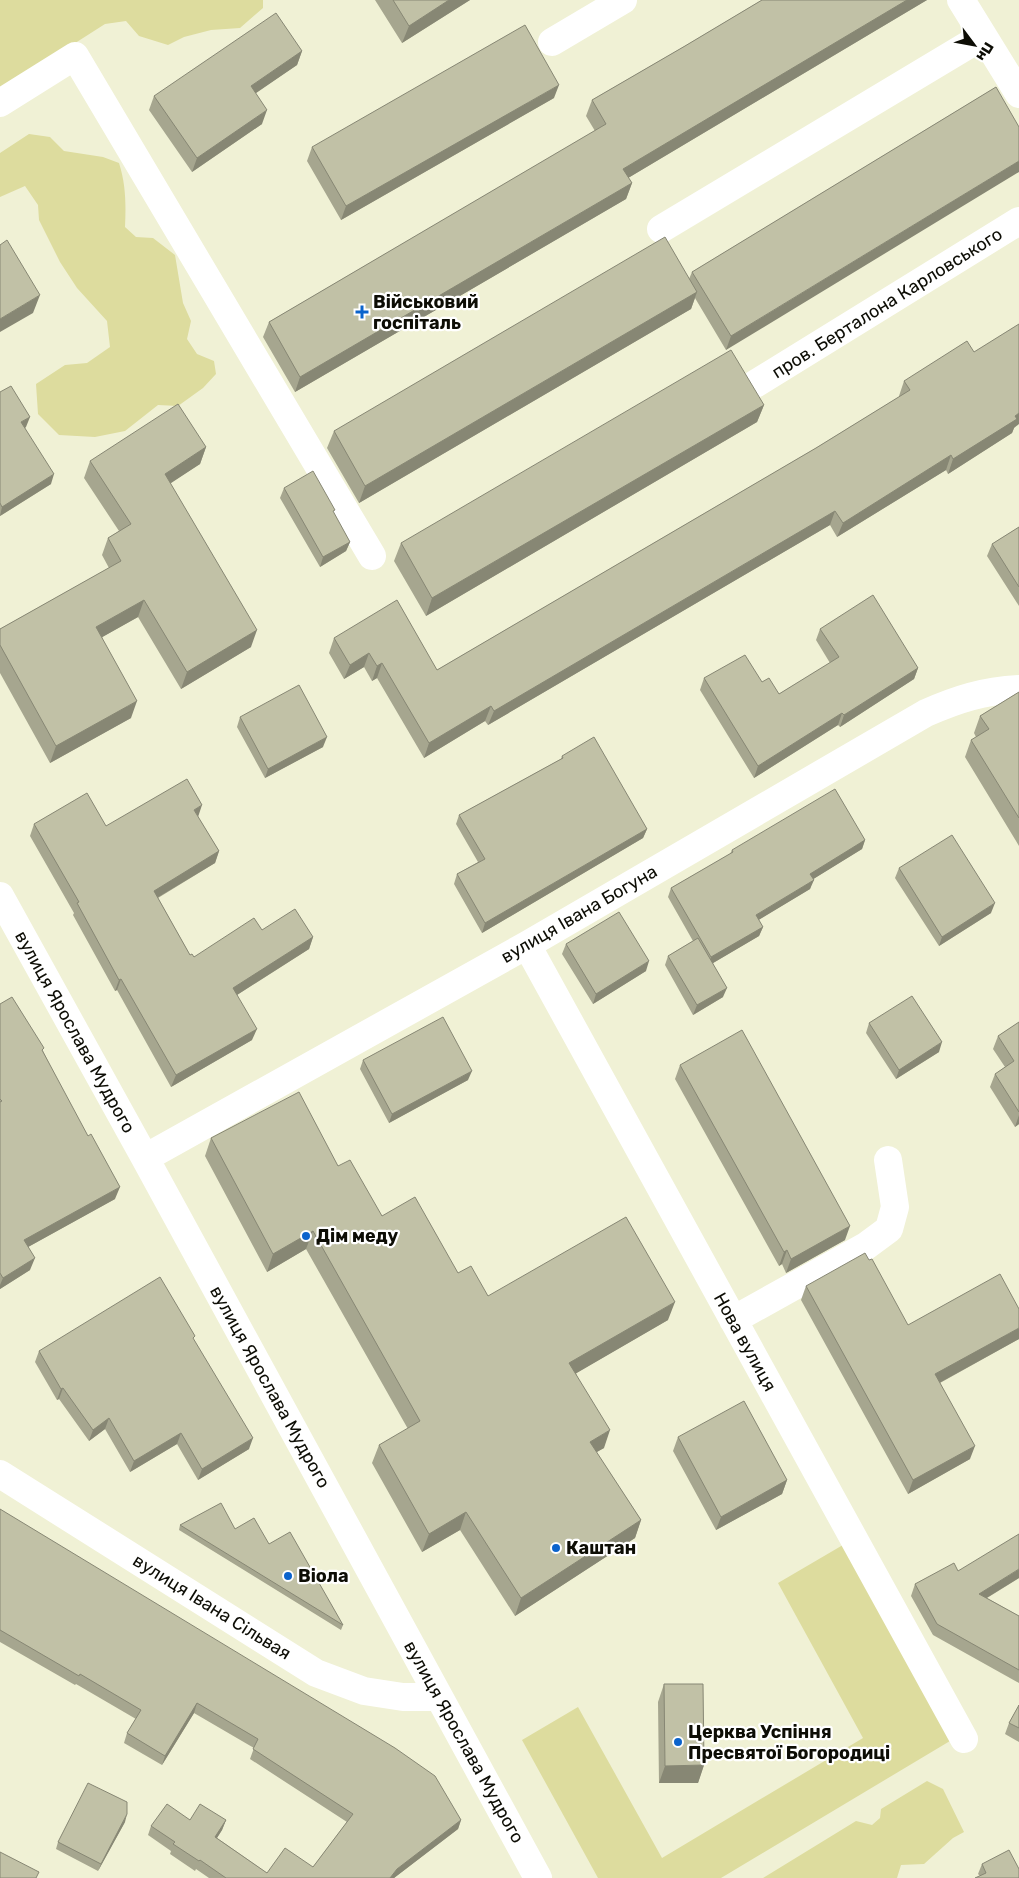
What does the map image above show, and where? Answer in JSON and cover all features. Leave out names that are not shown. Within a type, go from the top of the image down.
[{"type":"street","points":[[552,42],[624,0]]},
{"type":"street","points":[[961,0],[1019,94]]},
{"type":"street","points":[[661,230],[983,36]]},
{"type":"street","points":[[0,103],[75,56],[372,556]]},
{"type":"street","name":"пров. Берталона Карловського","points":[[754,384],[1019,221]]},
{"type":"street","name":"вулиця Івана Богуна","points":[[145,1158],[527,945],[926,713],[961,698],[1002,690],[1019,689]]},
{"type":"street","name":"вулиця Ярослава Мудрого","points":[[0,896],[538,1878]]},
{"type":"street","name":"Нова вулиця","points":[[527,945],[964,1739]]},
{"type":"street","points":[[733,1320],[866,1246],[889,1229],[895,1207],[888,1160]]},
{"type":"street","name":"вулиця Івана Сільвая","points":[[0,1474],[316,1673],[364,1691],[403,1697],[439,1697]]},
{"type":"shaded area","points":[[0,0],[263,0],[263,8],[240,28],[211,30],[184,37],[168,45],[139,36],[126,21],[105,24],[0,91]]},
{"type":"shaded area","points":[[29,134],[50,137],[64,151],[103,157],[119,163],[125,195],[125,227],[136,237],[153,238],[175,255],[183,303],[191,321],[187,339],[197,354],[214,361],[216,374],[203,388],[178,406],[158,405],[125,431],[95,437],[59,435],[38,414],[36,384],[65,365],[87,363],[110,347],[107,321],[77,288],[60,262],[39,220],[38,205],[25,186],[0,197],[0,153]]},
{"type":"shaded area","points":[[848,1542],[955,1738],[721,1878],[598,1878],[522,1740],[578,1707],[662,1858],[863,1738],[778,1583]]},
{"type":"shaded area","points":[[927,1781],[943,1789],[964,1832],[953,1838],[924,1864],[901,1865],[897,1878],[763,1878],[856,1821],[872,1825],[880,1818],[881,1809]]},
{"type":"building","points":[[393,0],[449,0],[409,26]]},
{"type":"building","points":[[762,0],[907,0],[623,169],[632,183],[300,377],[269,322],[606,124],[592,100]]},
{"type":"building","points":[[276,13],[302,51],[251,86],[267,110],[197,158],[154,96]]},
{"type":"building","points":[[525,25],[559,85],[346,206],[312,147]]},
{"type":"building","points":[[996,87],[1019,127],[1019,161],[731,336],[692,272]]},
{"type":"building","points":[[665,237],[697,292],[365,486],[334,431]]},
{"type":"building","points":[[7,240],[40,295],[0,319],[0,245]]},
{"type":"building","points":[[1019,324],[1019,413],[1015,416],[1017,419],[953,459],[951,455],[843,523],[835,511],[494,711],[491,706],[429,743],[382,663],[377,666],[369,653],[350,665],[334,638],[397,600],[437,670],[816,448],[910,390],[904,381],[967,341],[974,352]]},
{"type":"building","points":[[731,350],[764,405],[432,598],[401,543]]},
{"type":"building","points":[[11,386],[30,417],[21,422],[54,474],[2,507],[0,503],[0,392]]},
{"type":"building","points":[[178,404],[206,447],[165,474],[257,630],[187,672],[144,600],[96,627],[137,701],[56,746],[0,645],[0,629],[121,561],[108,538],[131,524],[90,461]]},
{"type":"building","points":[[313,471],[350,542],[323,557],[284,488]]},
{"type":"building","points":[[1019,527],[1019,587],[992,544]]},
{"type":"building","points":[[873,595],[918,668],[758,766],[704,678],[745,655],[762,682],[769,678],[779,694],[839,657],[820,629]]},
{"type":"building","points":[[299,685],[327,737],[268,769],[240,717]]},
{"type":"building","points":[[1019,692],[1019,818],[971,740],[989,729],[980,716]]},
{"type":"building","points":[[594,737],[647,829],[485,923],[457,874],[485,859],[459,815],[563,758],[562,756]]},
{"type":"building","points":[[187,779],[202,805],[194,810],[219,851],[154,891],[190,955],[192,954],[194,957],[254,918],[262,930],[295,909],[313,937],[233,988],[257,1029],[176,1075],[121,979],[119,980],[77,903],[79,902],[34,824],[87,793],[106,826]]},
{"type":"building","points":[[835,789],[865,840],[810,874],[814,880],[756,915],[763,927],[711,957],[671,888]]},
{"type":"building","points":[[952,835],[995,903],[942,937],[899,868]]},
{"type":"building","points":[[619,912],[649,961],[596,994],[566,944]]},
{"type":"building","points":[[698,938],[727,988],[697,1005],[668,956]]},
{"type":"building","points":[[912,996],[942,1042],[899,1070],[869,1023]]},
{"type":"building","points":[[12,997],[44,1048],[42,1050],[88,1136],[91,1134],[120,1187],[24,1240],[35,1258],[3,1278],[0,1273],[0,1102],[2,1101],[0,1099],[0,1004]]},
{"type":"building","points":[[443,1017],[472,1071],[392,1114],[363,1060]]},
{"type":"building","points":[[1019,1022],[1019,1112],[995,1074],[1014,1061],[998,1036]]},
{"type":"building","points":[[742,1030],[850,1226],[791,1259],[787,1250],[784,1252],[680,1065]]},
{"type":"building","points":[[299,1092],[338,1166],[350,1160],[382,1216],[415,1197],[458,1273],[471,1266],[488,1296],[626,1217],[675,1302],[569,1363],[610,1430],[590,1442],[641,1520],[521,1598],[466,1512],[429,1534],[379,1445],[420,1421],[313,1231],[273,1254],[211,1138]]},
{"type":"building","points":[[865,1253],[869,1260],[872,1259],[908,1325],[1000,1274],[1019,1309],[1019,1328],[935,1374],[975,1446],[913,1480],[806,1286]]},
{"type":"building","points":[[160,1277],[195,1336],[193,1338],[253,1438],[202,1469],[181,1433],[134,1461],[109,1418],[93,1430],[63,1388],[61,1389],[39,1351]]},
{"type":"building","points":[[744,1401],[787,1480],[721,1517],[678,1437]]},
{"type":"building","points":[[221,1503],[235,1529],[254,1518],[269,1544],[290,1532],[343,1625],[180,1525]]},
{"type":"building","points":[[0,1509],[395,1748],[435,1776],[461,1820],[397,1869],[390,1878],[226,1878],[173,1844],[175,1842],[151,1826],[167,1804],[190,1820],[200,1804],[226,1820],[215,1837],[267,1873],[285,1848],[313,1867],[353,1814],[253,1749],[258,1739],[197,1703],[165,1756],[127,1733],[141,1710],[0,1630]]},
{"type":"building","points":[[1019,1534],[1019,1569],[979,1594],[1019,1616],[1019,1670],[937,1624],[915,1584],[954,1563],[958,1571]]},
{"type":"building","name":"Церква Успіння Пресвятої Богородиці","points":[[664,1684],[703,1684],[704,1765],[665,1766]]},
{"type":"building","points":[[1019,1705],[1019,1728],[1009,1723]]},
{"type":"building","points":[[88,1783],[127,1802],[127,1814],[101,1864],[58,1842]]},
{"type":"building","points":[[1009,1850],[1019,1869],[1019,1878],[975,1878],[986,1873],[982,1864]]},
{"type":"building","points":[[0,1852],[39,1872],[36,1878],[0,1878]]},
{"type":"place","name":"Військовий госпіталь","points":[[362,312]]},
{"type":"place","name":"Дім меду","points":[[306,1236]]},
{"type":"place","name":"Каштан","points":[[556,1548]]},
{"type":"place","name":"Віола","points":[[288,1576]]},
{"type":"place","name":"Церква Успіння Пресвятої Богородиці","points":[[678,1742]]}]
